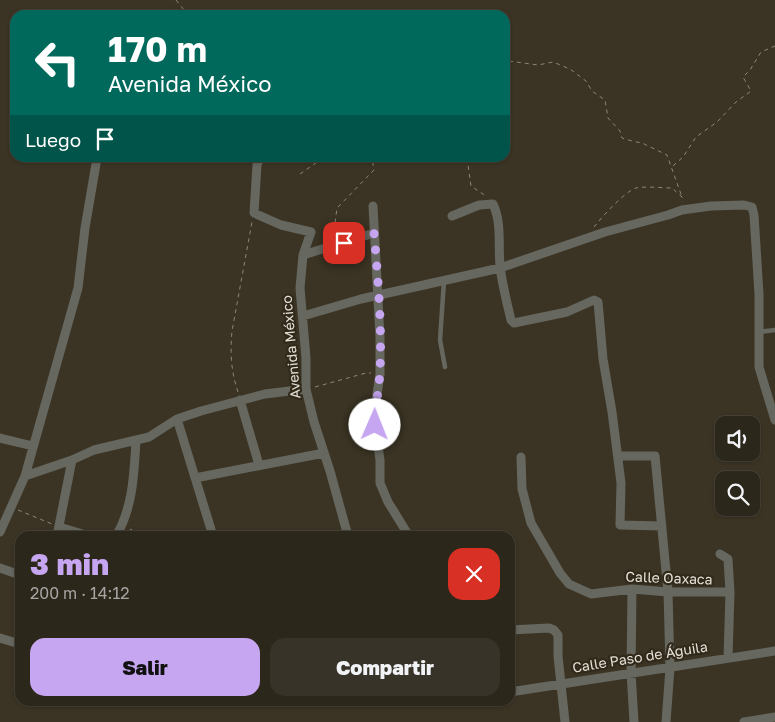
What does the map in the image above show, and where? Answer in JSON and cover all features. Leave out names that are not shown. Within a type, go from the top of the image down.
[{"type":"street","points":[[0,532],[25,476],[78,288],[85,228],[96,162]]},
{"type":"street","points":[[254,213],[258,162]]},
{"type":"street","points":[[452,216],[479,205],[493,204],[499,224],[500,268],[511,320],[514,323],[567,312],[594,300],[598,302],[603,359],[621,483],[620,525],[662,526]]},
{"type":"street","points":[[303,316],[378,296],[500,268],[605,232],[682,210],[711,206],[744,205],[752,207],[754,215],[759,294],[759,367],[775,420]]},
{"type":"street","points":[[373,206],[380,337],[380,374],[375,425],[380,460],[380,483],[388,502],[406,531]]},
{"type":"street","name":"Avenida México","points":[[254,213],[281,225],[311,232],[303,255],[300,288],[306,389],[347,531]]},
{"type":"street","points":[[303,255],[374,233]]},
{"type":"street","points":[[25,476],[72,460],[94,450],[136,441],[160,432],[177,419],[240,400],[266,394],[306,389]]},
{"type":"street","points":[[240,400],[259,465]]},
{"type":"street","points":[[177,419],[211,531]]},
{"type":"street","points":[[0,438],[33,446]]},
{"type":"street","points":[[119,531],[124,524],[134,476],[136,441]]},
{"type":"street","points":[[195,478],[324,453]]},
{"type":"street","points":[[618,456],[655,456],[668,592],[670,668],[666,722]]},
{"type":"street","name":"Calle Oaxaca","points":[[521,457],[522,489],[531,523],[560,572],[570,584],[591,594],[632,589],[668,592],[730,592]]},
{"type":"street","points":[[58,531],[72,460]]},
{"type":"street","points":[[720,554],[728,559],[730,592],[728,658]]},
{"type":"street","points":[[0,568],[15,573]]},
{"type":"street","points":[[632,589],[631,672],[634,722]]},
{"type":"street","points":[[515,630],[549,628],[558,635],[558,656],[565,722]]},
{"type":"street","points":[[0,638],[15,642]]},
{"type":"street","name":"Calle Paso de Águila","points":[[515,691],[775,651]]},
{"type":"street","points":[[744,722],[775,717]]},
{"type":"lane","points":[[444,281],[440,340],[445,367]]},
{"type":"lane","points":[[758,332],[775,330]]},
{"type":"path","points":[[176,0],[184,10]]},
{"type":"path","points":[[672,167],[683,157],[696,137],[717,122],[736,102],[751,91],[743,77],[761,52],[775,46]]},
{"type":"path","points":[[510,61],[538,65],[553,62],[570,68],[586,81],[592,91],[605,100],[608,118],[620,131],[622,138],[642,143],[667,155],[682,197],[682,210]]},
{"type":"path","points":[[300,174],[317,162]]},
{"type":"path","points":[[328,247],[337,208],[374,170],[373,162]]},
{"type":"path","points":[[468,162],[471,186],[484,193],[493,204]]},
{"type":"path","points":[[593,228],[602,216],[635,188],[672,188],[682,197]]},
{"type":"path","points":[[240,400],[234,379],[230,350],[254,213]]},
{"type":"path","points":[[306,389],[366,373],[380,374]]},
{"type":"path","points":[[12,508],[56,531]]},
{"type":"path","points":[[124,524],[134,531]]},
{"type":"route","points":[[344,243],[374,233],[380,337],[380,374],[375,425]]}]
